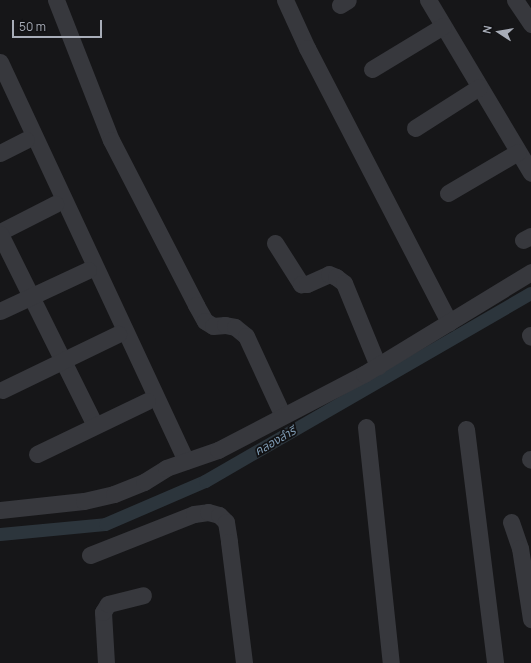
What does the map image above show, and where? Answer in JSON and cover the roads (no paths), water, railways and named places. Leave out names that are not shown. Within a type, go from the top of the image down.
[{"type":"street","points":[[56,0],[111,140],[196,305],[205,321],[213,326],[225,325],[236,327],[246,336],[283,416]]},
{"type":"street","points":[[285,0],[307,48],[449,322]]},
{"type":"street","points":[[428,0],[531,173]]},
{"type":"street","points":[[515,0],[531,24]]},
{"type":"street","points":[[372,69],[443,26]]},
{"type":"street","points":[[0,62],[186,461]]},
{"type":"street","points":[[415,128],[479,87]]},
{"type":"street","points":[[0,153],[26,140]]},
{"type":"street","points":[[448,193],[518,152]]},
{"type":"street","points":[[55,204],[0,233],[95,425]]},
{"type":"street","points":[[275,243],[301,284],[307,284],[329,274],[344,283],[378,366]]},
{"type":"street","points":[[0,311],[88,270]]},
{"type":"street","points":[[0,510],[84,501],[114,494],[144,482],[166,468],[218,450],[378,366],[531,272]]},
{"type":"street","points":[[2,390],[118,334]]},
{"type":"street","points":[[37,454],[147,401]]},
{"type":"street","points":[[366,427],[391,663]]},
{"type":"street","points":[[466,430],[495,663]]},
{"type":"street","points":[[90,554],[194,514],[208,512],[219,515],[226,522],[244,663]]},
{"type":"street","points":[[511,522],[520,548],[531,619]]},
{"type":"street","points":[[106,663],[103,612],[108,604],[143,595]]},
{"type":"waterway","name":"คลองลำรี","points":[[0,534],[105,524],[205,481],[531,293]]}]
